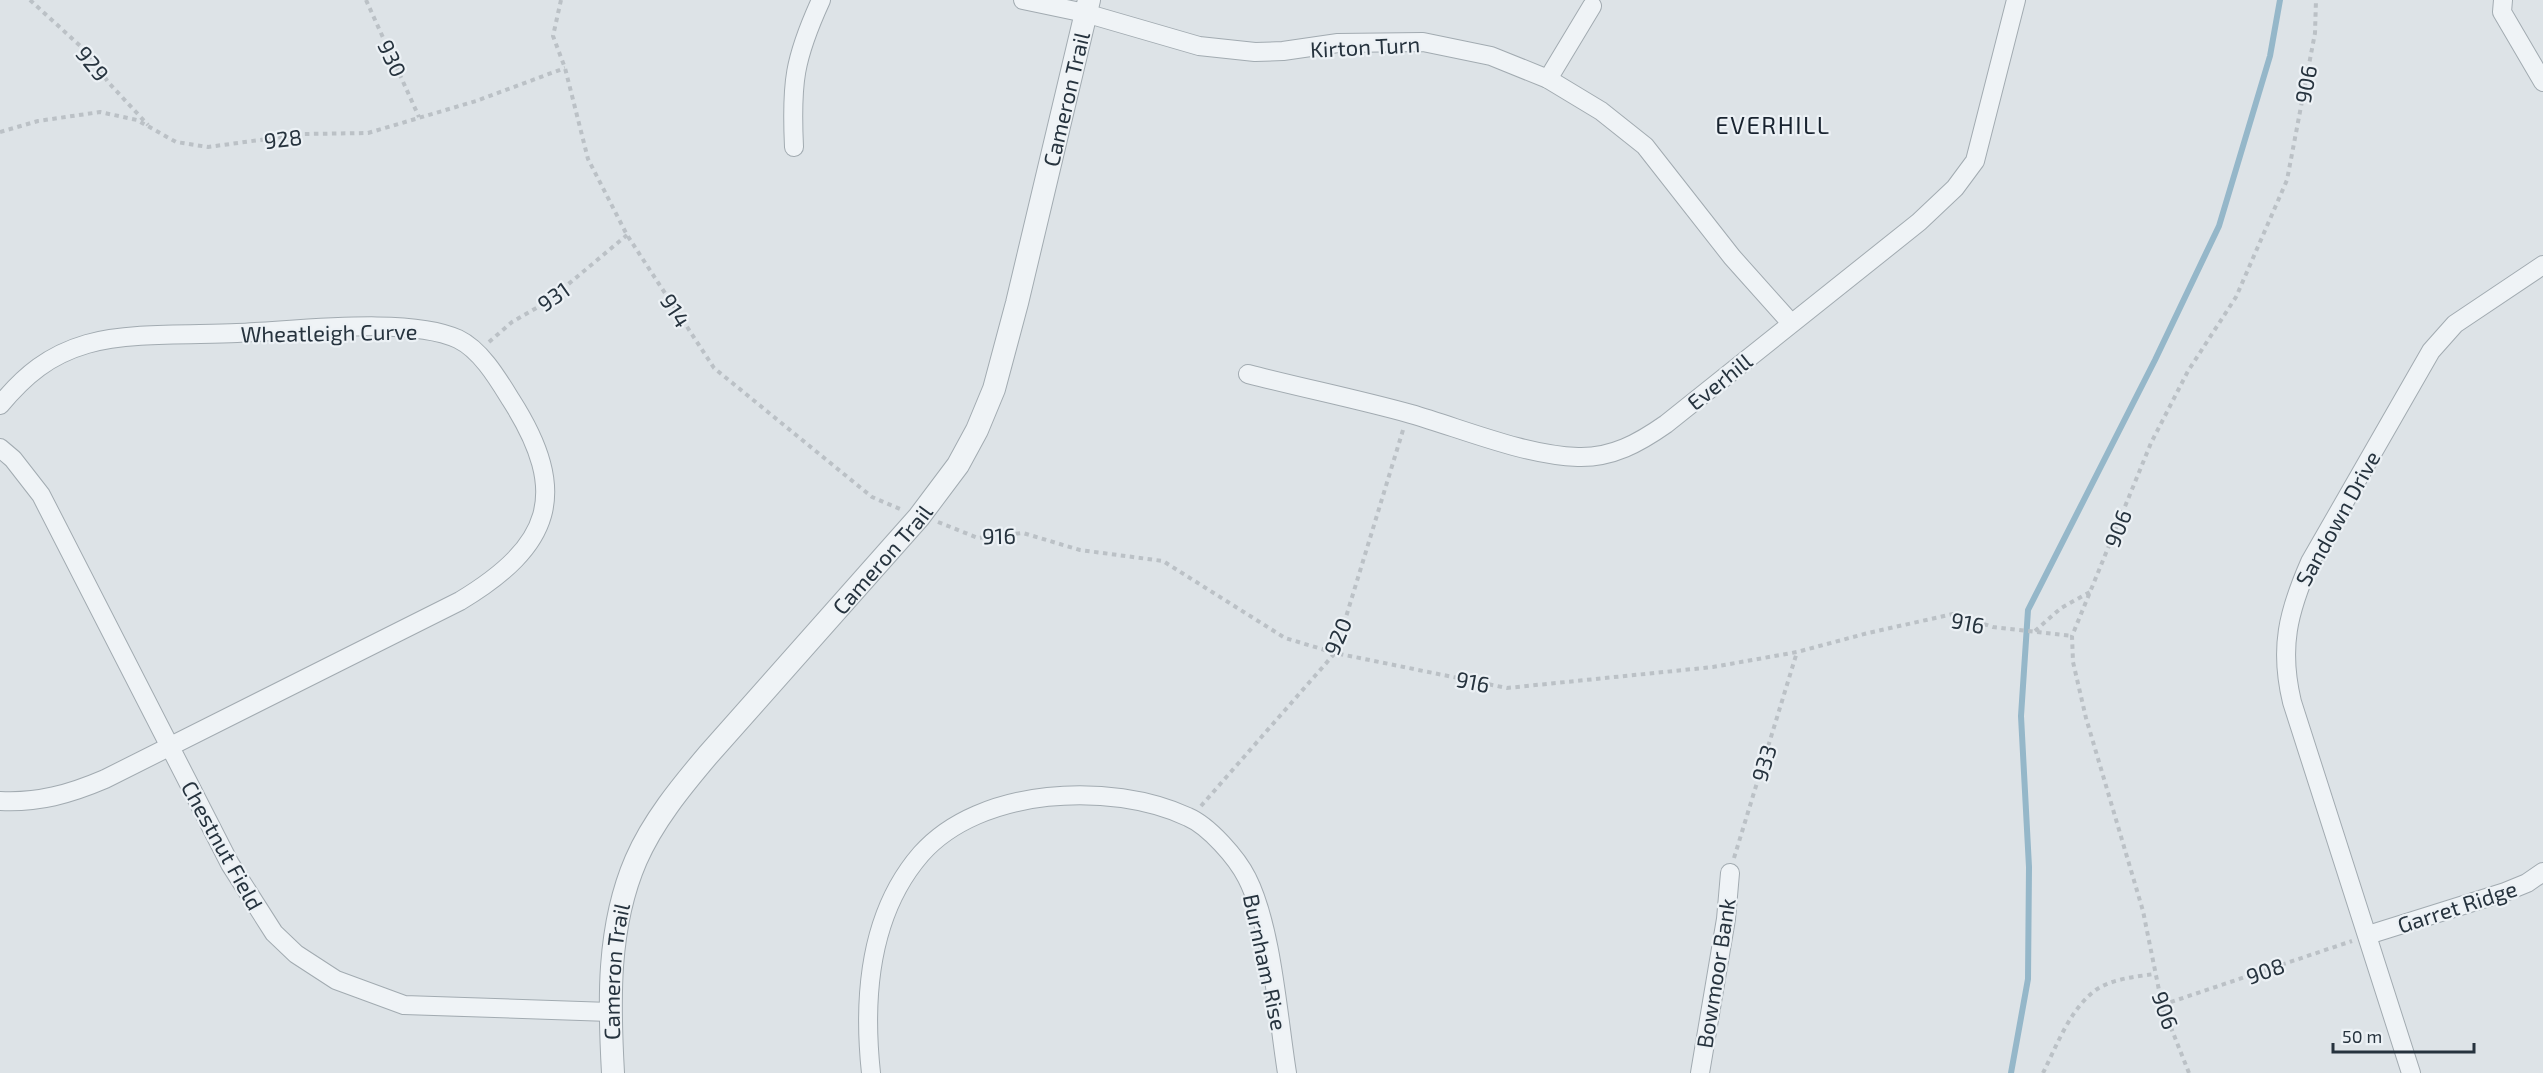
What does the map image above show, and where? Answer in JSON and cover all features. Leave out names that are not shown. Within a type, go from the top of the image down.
[{"type":"street","points":[[794,147],[793,76],[802,40],[821,0]]},
{"type":"street","name":"Kirton Turn","points":[[1023,0],[1087,6],[1198,46],[1226,50],[1283,51],[1338,43],[1395,40],[1441,44],[1491,56],[1548,79],[1601,111],[1645,146],[1732,257],[1791,323]]},
{"type":"street","name":"Everhill","points":[[1248,374],[1408,413],[1552,454],[1580,457],[1611,453],[1637,444],[1666,424],[1940,204],[1975,160],[2016,0]]},
{"type":"street","points":[[2503,0],[2502,12],[2543,82]]},
{"type":"street","name":"Cameron Trail","points":[[613,1073],[609,1012],[619,916],[636,861],[649,834],[680,788],[701,763],[927,519],[958,465],[994,389],[1087,6]]},
{"type":"street","points":[[1548,79],[1592,6]]},
{"type":"street","name":"Sandown Drive","points":[[2411,1073],[2286,675],[2285,638],[2289,617],[2310,562],[2431,351],[2455,324],[2543,265]]},
{"type":"street","name":"Wheatleigh Curve","points":[[0,405],[13,389],[48,359],[89,343],[149,336],[374,327],[433,331],[459,340],[477,353],[525,421],[538,451],[544,478],[544,501],[539,530],[516,561],[493,582],[460,601],[71,794],[26,802],[0,801]]},
{"type":"street","name":"Chestnut Field","points":[[0,447],[13,459],[41,495],[243,888],[274,933],[296,954],[336,980],[404,1005],[609,1012]]},
{"type":"street","name":"Burnham Rise","points":[[871,1073],[866,1010],[868,982],[881,927],[905,876],[942,834],[966,819],[992,809],[1047,798],[1127,798],[1191,817],[1227,849],[1247,878],[1259,909],[1287,1073]]},
{"type":"street","name":"Garret Ridge","points":[[2368,935],[2505,892],[2527,883],[2543,872]]},
{"type":"street","name":"Bowmoor Bank","points":[[1700,1073],[1726,919],[1730,873]]},
{"type":"path","name":"929","points":[[30,0],[89,54],[121,96],[153,129]]},
{"type":"path","name":"930","points":[[366,0],[419,117]]},
{"type":"path","name":"914","points":[[561,0],[553,36],[565,68],[588,159],[627,235],[714,368],[872,497],[927,519]]},
{"type":"path","name":"906","points":[[2189,1073],[2162,1005],[2143,911],[2086,718],[2073,662],[2072,636],[2151,443],[2188,371],[2236,297],[2287,180],[2315,33],[2316,0]]},
{"type":"path","name":"928","points":[[0,132],[38,121],[100,112],[137,120],[176,142],[208,147],[304,134],[368,133],[476,101],[565,68]]},
{"type":"path","name":"931","points":[[477,353],[512,322],[565,288],[627,235]]},
{"type":"path","name":"920","points":[[1191,817],[1335,653],[1408,413]]},
{"type":"path","name":"916","points":[[927,519],[978,538],[1023,533],[1080,550],[1163,561],[1285,638],[1335,653],[1507,688],[1713,667],[1797,652],[1953,614],[1994,627],[2072,636]]},
{"type":"path","points":[[2035,631],[2061,608],[2091,591]]},
{"type":"path","name":"933","points":[[1730,873],[1797,652]]},
{"type":"path","name":"908","points":[[2162,1005],[2368,935]]},
{"type":"path","points":[[2043,1073],[2072,1016],[2092,992],[2119,980],[2154,974]]},
{"type":"waterway","points":[[2011,1073],[2028,979],[2029,867],[2021,716],[2028,610],[2155,360],[2219,226],[2270,56],[2280,0]]},
{"type":"district","name":"EVERHILL","points":[[1773,124]]}]
